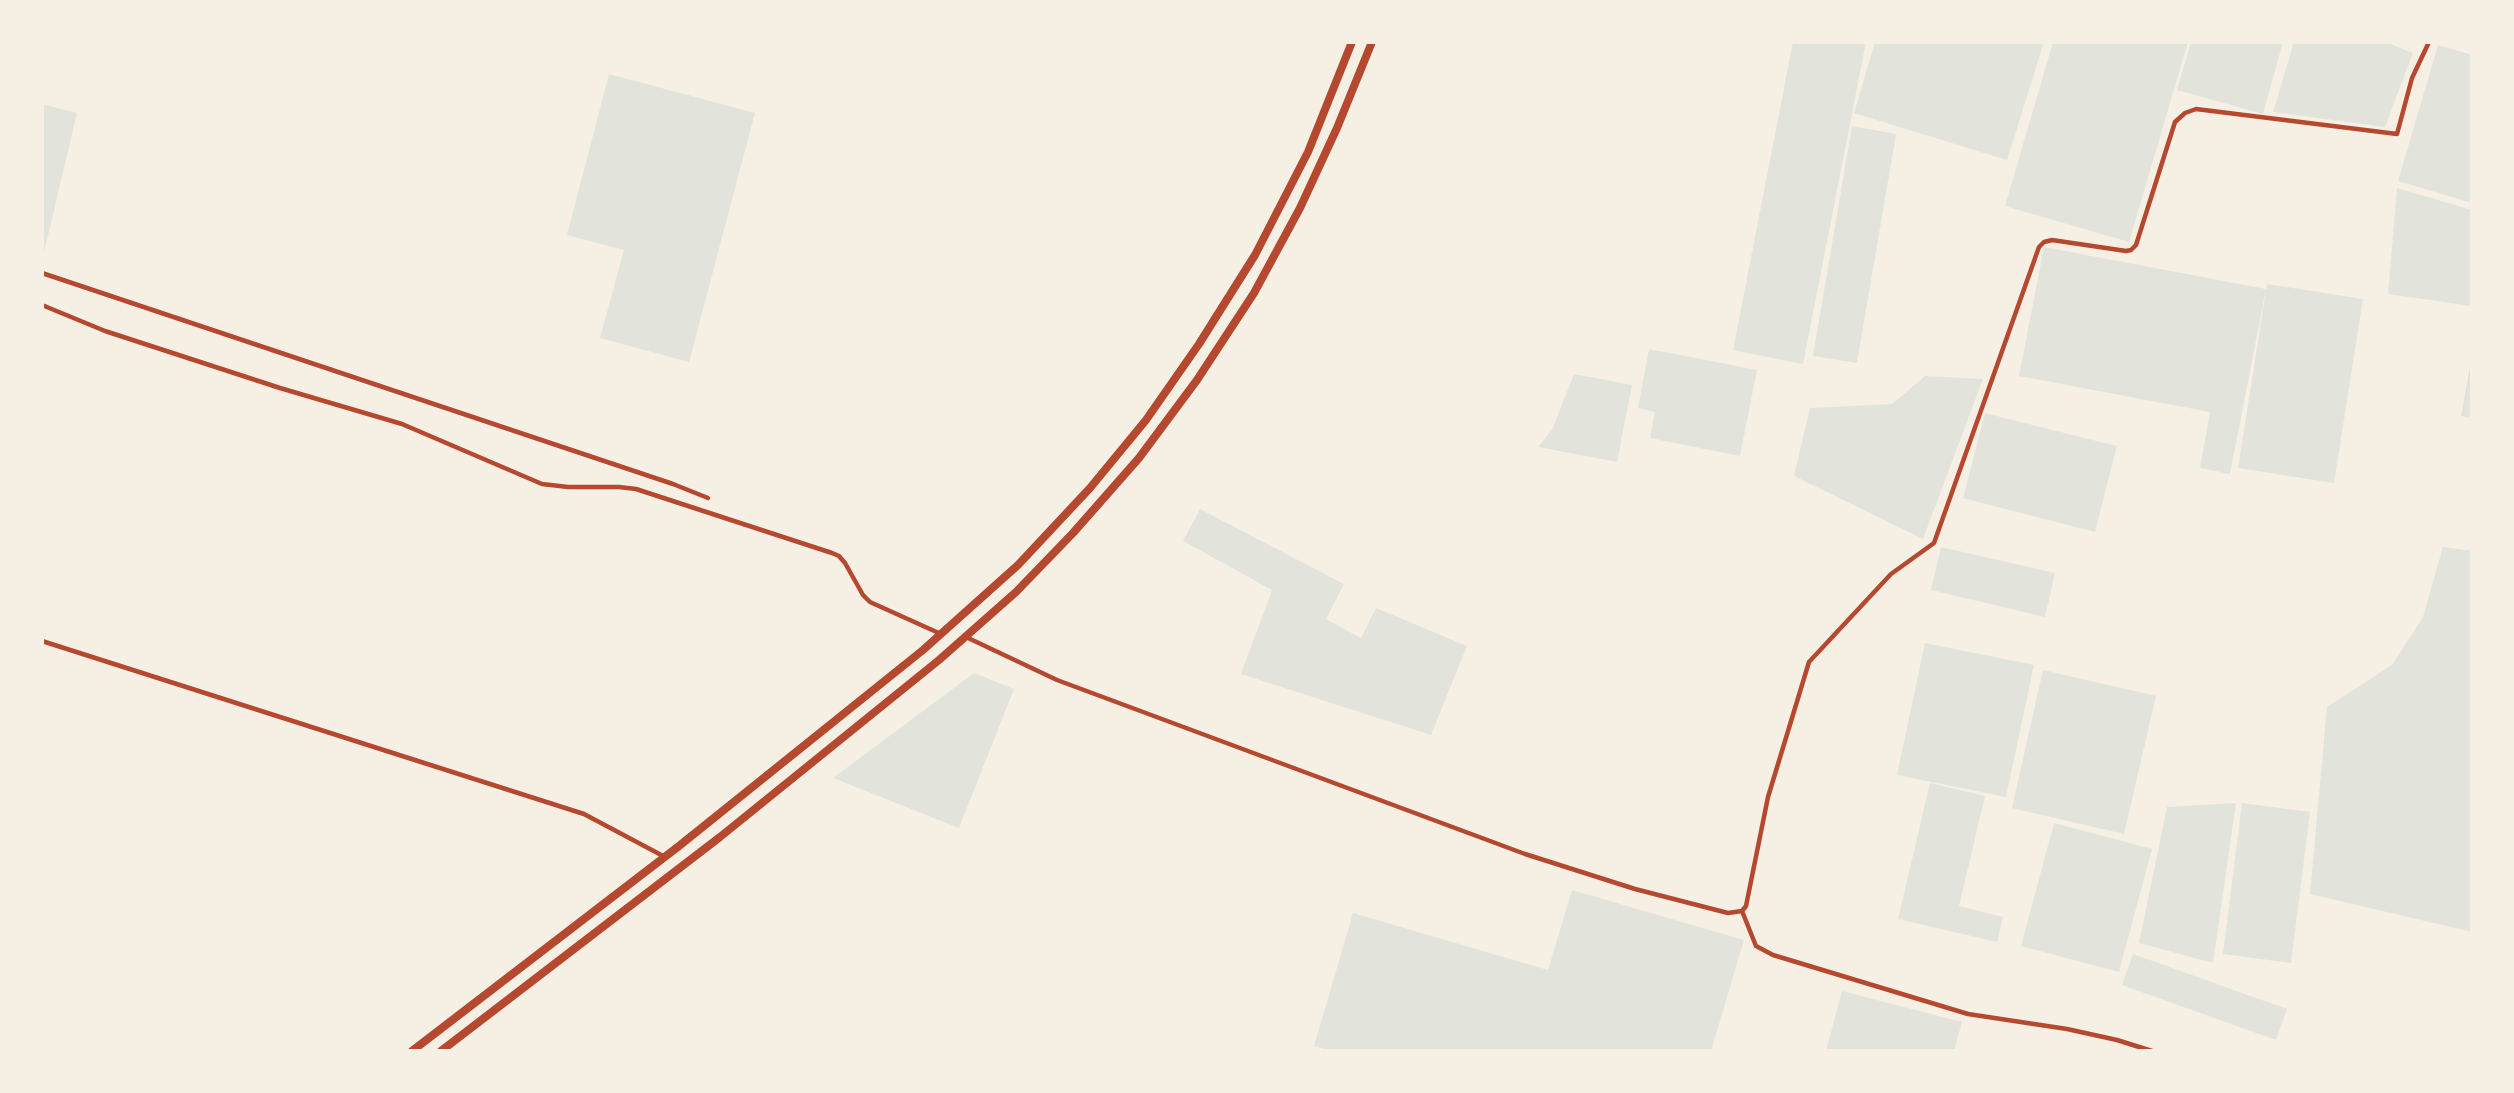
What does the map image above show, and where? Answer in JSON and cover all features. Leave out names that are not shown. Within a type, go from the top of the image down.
[{"type":"highway","points":[[412,1051],[665,857],[941,634],[1018,565],[1090,488],[1146,420],[1199,344],[1255,255],[1308,152],[1352,42]]},
{"type":"highway","points":[[441,1051],[720,837],[966,637],[1016,592],[1073,533],[1139,458],[1197,380],[1254,293],[1300,208],[1337,128],[1372,42]]},
{"type":"street","points":[[966,637],[1057,680],[1525,854],[1635,889],[1728,913],[1742,911],[1746,906],[1768,797],[1809,662],[1892,574],[1934,543],[2039,247],[2044,242],[2052,240],[2131,250],[2136,245],[2175,122],[2185,113],[2196,109],[2397,134],[2412,78],[2429,42]]},
{"type":"street","points":[[42,273],[673,484],[708,498]]},
{"type":"street","points":[[42,305],[127,338],[280,388],[402,424],[542,484],[561,487],[636,489],[832,553],[845,563],[863,595],[870,602],[941,634]]},
{"type":"street","points":[[42,641],[584,814],[665,857]]},
{"type":"street","points":[[1742,911],[1756,946],[1773,955],[1968,1014],[2067,1029],[2117,1040],[2152,1051]]},
{"type":"shaded area","points":[[1793,42],[1866,42],[1803,364],[1733,350]]},
{"type":"shaded area","points":[[1875,42],[2044,42],[2007,160],[1854,113]]},
{"type":"shaded area","points":[[2053,42],[2188,42],[2129,242],[2005,206]]},
{"type":"shaded area","points":[[2191,42],[2283,42],[2263,114],[2177,90]]},
{"type":"shaded area","points":[[2294,42],[2385,42],[2413,53],[2385,127],[2273,112]]},
{"type":"shaded area","points":[[2438,45],[2472,55],[2472,203],[2398,181]]},
{"type":"shaded area","points":[[609,74],[755,113],[689,362],[600,338],[624,250],[567,235]]},
{"type":"shaded area","points":[[42,104],[77,113],[42,261]]},
{"type":"shaded area","points":[[1852,126],[1896,134],[1857,363],[1813,356]]},
{"type":"shaded area","points":[[2397,188],[2472,210],[2472,306],[2388,294]]},
{"type":"shaded area","points":[[2044,247],[2266,289],[2230,474],[2200,468],[2210,412],[2019,376]]},
{"type":"shaded area","points":[[2267,284],[2363,299],[2334,483],[2238,468]]},
{"type":"shaded area","points":[[1649,349],[1757,370],[1740,456],[1650,438],[1655,412],[1638,408]]},
{"type":"shaded area","points":[[2472,355],[2472,418],[2461,416]]},
{"type":"shaded area","points":[[1574,374],[1632,385],[1617,462],[1538,447],[1552,430]]},
{"type":"shaded area","points":[[1925,376],[1983,379],[1923,539],[1794,476],[1810,408],[1892,404]]},
{"type":"shaded area","points":[[1985,413],[2117,446],[2095,532],[1963,498]]},
{"type":"shaded area","points":[[1200,509],[1344,584],[1326,619],[1361,638],[1376,608],[1467,646],[1431,735],[1241,674],[1272,590],[1183,541]]},
{"type":"shaded area","points":[[1941,547],[2055,573],[2045,617],[1931,590]]},
{"type":"shaded area","points":[[2443,547],[2472,551],[2472,932],[2310,894],[2327,707],[2392,665],[2423,617]]},
{"type":"shaded area","points":[[1925,643],[2034,665],[2006,797],[1897,775]]},
{"type":"shaded area","points":[[2043,670],[2156,696],[2124,834],[2012,808]]},
{"type":"shaded area","points":[[974,673],[1014,689],[959,828],[833,778]]},
{"type":"shaded area","points":[[1930,783],[1985,796],[1959,906],[2003,917],[1997,942],[1898,919]]},
{"type":"shaded area","points":[[2236,803],[2213,963],[2139,943],[2167,807]]},
{"type":"shaded area","points":[[2242,803],[2310,812],[2291,963],[2223,954]]},
{"type":"shaded area","points":[[2054,823],[2152,849],[2119,972],[2021,946]]},
{"type":"shaded area","points":[[1572,890],[1744,940],[1711,1051],[1331,1051],[1314,1046],[1353,913],[1548,970]]},
{"type":"shaded area","points":[[2133,954],[2287,1009],[2276,1040],[2122,985]]},
{"type":"shaded area","points":[[1842,991],[1962,1022],[1954,1051],[1826,1051]]}]
